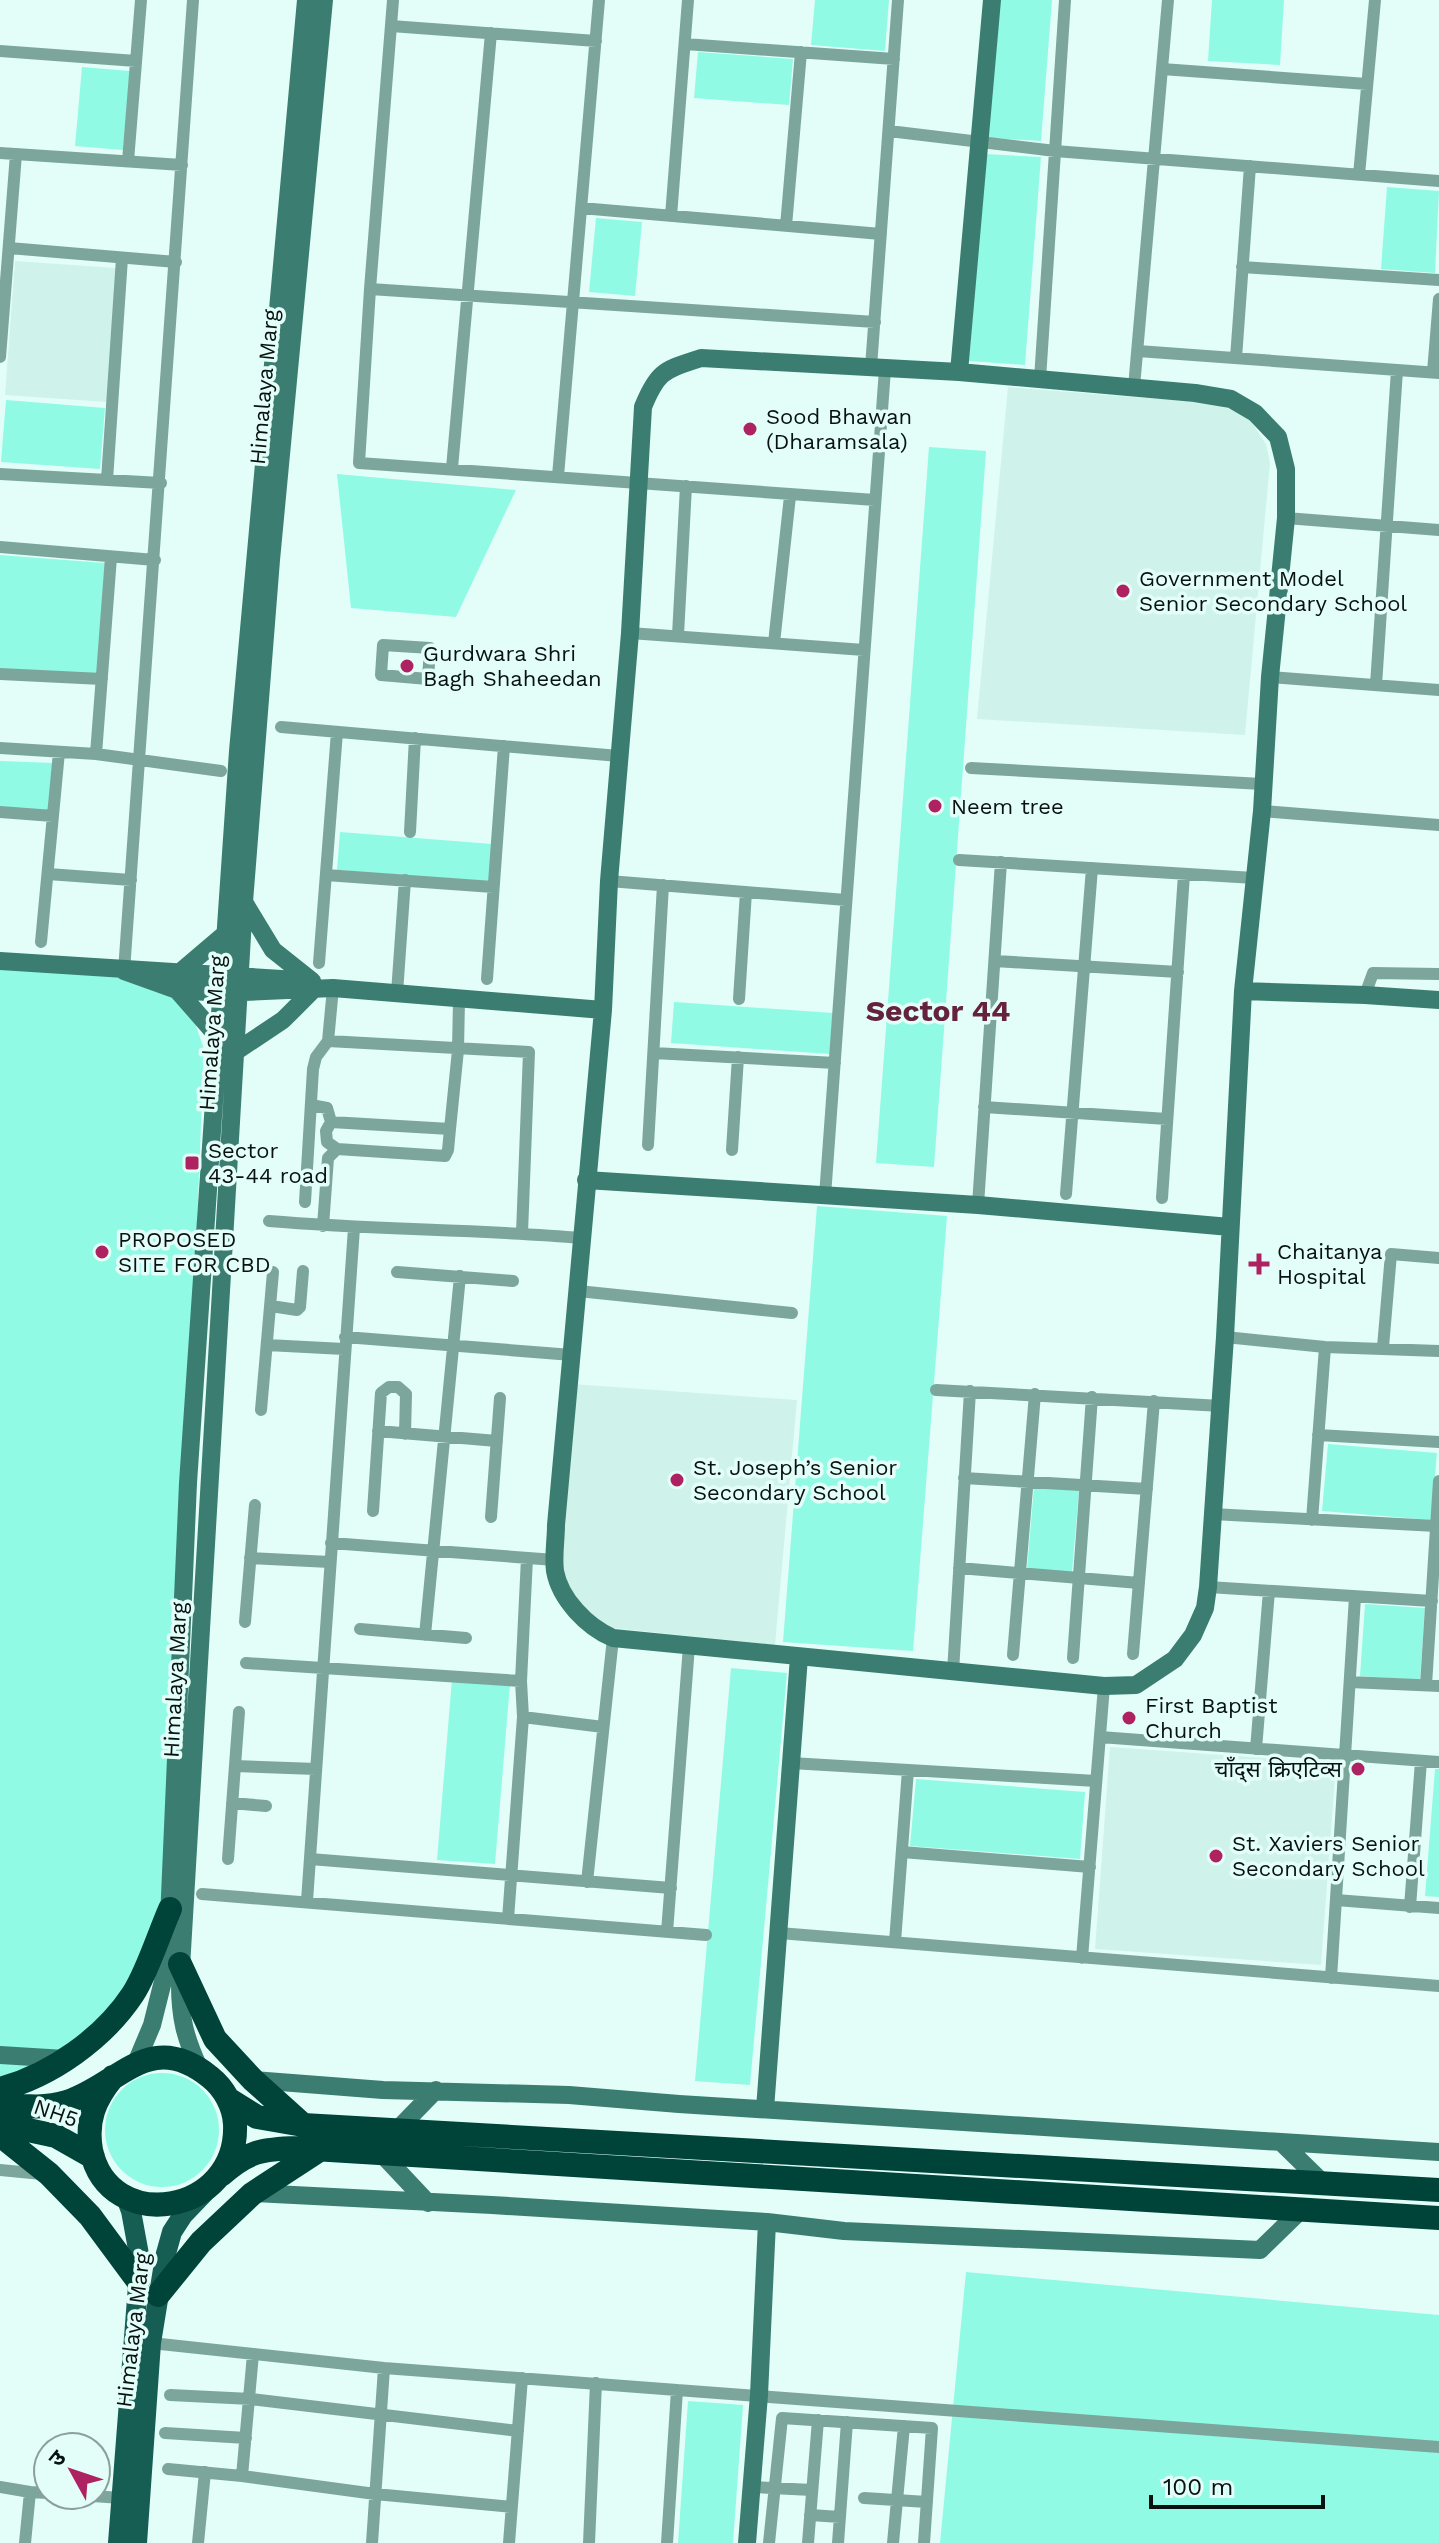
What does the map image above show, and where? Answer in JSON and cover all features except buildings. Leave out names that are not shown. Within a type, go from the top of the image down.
[{"type":"highway","points":[[0,2089],[22,2084],[87,2046],[134,1994],[170,1909]]},
{"type":"highway","points":[[180,1964],[215,2039],[253,2080],[303,2125]]},
{"type":"highway","name":"NH5","points":[[0,2104],[52,2106],[80,2097],[136,2063],[157,2058],[179,2060],[199,2068]]},
{"type":"highway","points":[[199,2068],[216,2081],[228,2099],[234,2118],[235,2138],[231,2157],[216,2181]]},
{"type":"highway","name":"NH5","points":[[113,2077],[99,2094],[91,2114],[89,2136],[93,2157],[105,2179],[125,2195]]},
{"type":"highway","points":[[228,2099],[257,2117],[303,2125],[1439,2190]]},
{"type":"highway","name":"NH5","points":[[0,2124],[56,2136],[93,2157]]},
{"type":"highway","points":[[0,2135],[49,2174],[90,2216],[148,2288],[254,2193],[321,2149]]},
{"type":"highway","points":[[125,2195],[150,2204],[176,2204],[188,2200],[216,2181],[238,2160],[252,2152],[321,2149],[1439,2218]]},
{"type":"main road","name":"Himalaya Marg","points":[[118,2543],[148,2288],[172,2232],[183,2215],[216,2181]]},
{"type":"main road","name":"Himalaya Marg","points":[[125,2195],[148,2288],[151,2343],[137,2543]]},
{"type":"street","points":[[128,161],[141,0]]},
{"type":"street","points":[[124,971],[193,0]]},
{"type":"street","name":"Himalaya Marg","points":[[199,2068],[185,2037],[180,2014],[180,1964],[235,1052],[226,933],[238,751],[306,0]]},
{"type":"street","name":"Himalaya Marg","points":[[136,2063],[160,1998],[167,1965],[188,1483],[219,1038],[244,902],[271,560],[324,0]]},
{"type":"street","points":[[393,0],[359,463],[875,500]]},
{"type":"street","points":[[558,476],[599,0]]},
{"type":"street","points":[[671,216],[688,0]]},
{"type":"street","points":[[825,1196],[875,500],[878,368],[875,322],[898,0]]},
{"type":"street","points":[[959,372],[992,0]]},
{"type":"street","points":[[1040,379],[1065,0]]},
{"type":"street","points":[[1134,387],[1168,0]]},
{"type":"street","points":[[1359,175],[1375,0]]},
{"type":"street","points":[[391,26],[596,41]]},
{"type":"street","points":[[452,468],[491,33]]},
{"type":"street","points":[[685,44],[894,59]]},
{"type":"street","points":[[0,51],[136,61]]},
{"type":"street","points":[[786,226],[801,52]]},
{"type":"street","points":[[1162,69],[1367,84]]},
{"type":"street","points":[[889,131],[1055,151],[1439,181]]},
{"type":"street","points":[[0,153],[182,165]]},
{"type":"street","points":[[0,357],[16,154]]},
{"type":"street","points":[[1236,358],[1250,166]]},
{"type":"street","points":[[581,208],[881,234]]},
{"type":"street","points":[[9,248],[176,262]]},
{"type":"street","points":[[107,480],[122,258]]},
{"type":"street","points":[[1242,267],[1439,280]]},
{"type":"street","points":[[370,289],[875,322]]},
{"type":"street","points":[[1138,351],[1436,373],[1439,299]]},
{"type":"street","points":[[701,358],[878,368],[1134,387],[1231,399],[1255,413],[1278,437],[1286,469],[1286,518],[1270,677],[1262,811],[1243,991],[1208,1587],[1205,1608],[1193,1635],[1175,1659],[1136,1685],[1104,1686],[613,1638],[577,1612],[555,1573],[586,1180],[603,1010],[609,881],[630,633],[643,407],[654,382],[669,369],[701,358]]},
{"type":"street","points":[[1376,685],[1397,370]]},
{"type":"street","points":[[0,474],[161,483]]},
{"type":"street","points":[[678,635],[686,486]]},
{"type":"street","points":[[774,643],[790,496]]},
{"type":"street","points":[[1286,518],[1439,530]]},
{"type":"street","points":[[0,547],[155,560]]},
{"type":"street","points":[[96,754],[111,557]]},
{"type":"street","points":[[630,633],[864,650]]},
{"type":"street","points":[[383,645],[430,648],[428,679],[381,675],[383,645]]},
{"type":"street","points":[[0,674],[102,679]]},
{"type":"street","points":[[1270,677],[1439,690]]},
{"type":"street","points":[[281,727],[619,756]]},
{"type":"street","points":[[319,963],[337,732]]},
{"type":"street","points":[[410,832],[415,738]]},
{"type":"street","points":[[487,979],[504,746]]},
{"type":"street","points":[[0,748],[96,754],[221,771]]},
{"type":"street","points":[[41,942],[59,752]]},
{"type":"street","points":[[971,768],[1262,784]]},
{"type":"street","points":[[1262,811],[1439,825]]},
{"type":"street","points":[[0,812],[53,816]]},
{"type":"street","points":[[959,860],[1254,878]]},
{"type":"street","points":[[978,1205],[1001,862]]},
{"type":"street","points":[[1066,1194],[1092,868]]},
{"type":"street","points":[[48,874],[131,880]]},
{"type":"street","points":[[1162,1198],[1184,874]]},
{"type":"street","points":[[326,875],[493,887]]},
{"type":"street","points":[[397,993],[405,880]]},
{"type":"street","points":[[609,881],[846,900]]},
{"type":"street","points":[[648,1145],[663,885]]},
{"type":"street","points":[[739,999],[746,892]]},
{"type":"street","points":[[244,902],[273,950],[320,986],[328,1041],[316,1057],[305,1202]]},
{"type":"street","points":[[178,982],[226,933]]},
{"type":"street","points":[[0,961],[124,971],[178,982],[320,986],[603,1010]]},
{"type":"street","points":[[995,961],[1178,972]]},
{"type":"street","points":[[1365,995],[1373,973],[1439,974]]},
{"type":"street","points":[[178,982],[219,1038]]},
{"type":"street","points":[[235,1052],[283,1020],[320,986]]},
{"type":"street","points":[[1243,991],[1439,1000]]},
{"type":"street","points":[[311,1105],[327,1108],[331,1122],[326,1131],[327,1142],[337,1149],[445,1156],[458,1050],[459,1000]]},
{"type":"street","points":[[328,1041],[529,1052],[522,1233]]},
{"type":"street","points":[[654,1053],[835,1063]]},
{"type":"street","points":[[732,1150],[738,1057]]},
{"type":"street","points":[[984,1107],[1167,1119]]},
{"type":"street","points":[[331,1122],[450,1129]]},
{"type":"street","points":[[323,1226],[328,1158],[337,1149]]},
{"type":"street","points":[[586,1180],[978,1205],[1230,1227]]},
{"type":"street","points":[[269,1221],[582,1238]]},
{"type":"street","points":[[307,1901],[354,1228]]},
{"type":"street","points":[[1383,1347],[1391,1254],[1439,1258]]},
{"type":"street","points":[[271,1306],[297,1310],[300,1307],[303,1271]]},
{"type":"street","points":[[261,1410],[273,1272]]},
{"type":"street","points":[[397,1272],[513,1281]]},
{"type":"street","points":[[425,1635],[460,1276]]},
{"type":"street","points":[[578,1291],[792,1313]]},
{"type":"street","points":[[1225,1337],[1325,1347],[1439,1351]]},
{"type":"street","points":[[267,1345],[345,1343],[572,1355]]},
{"type":"street","points":[[1312,1520],[1325,1347]]},
{"type":"street","points":[[373,1511],[381,1393],[389,1387],[398,1387],[406,1394],[405,1434]]},
{"type":"street","points":[[936,1390],[1221,1406]]},
{"type":"street","points":[[953,1672],[970,1391]]},
{"type":"street","points":[[1013,1655],[1035,1394]]},
{"type":"street","points":[[1073,1658],[1092,1397]]},
{"type":"street","points":[[491,1517],[500,1398]]},
{"type":"street","points":[[1133,1654],[1154,1401]]},
{"type":"street","points":[[378,1431],[497,1441]]},
{"type":"street","points":[[1318,1435],[1439,1442]]},
{"type":"street","points":[[964,1478],[1147,1489]]},
{"type":"street","points":[[1350,1682],[1433,1685],[1432,1601],[1439,1481]]},
{"type":"street","points":[[245,1622],[255,1505]]},
{"type":"street","points":[[1213,1514],[1436,1526]]},
{"type":"street","points":[[331,1543],[555,1560]]},
{"type":"street","points":[[250,1558],[330,1562]]},
{"type":"street","points":[[508,1919],[523,1717],[521,1681],[527,1558]]},
{"type":"street","points":[[959,1568],[1139,1583]]},
{"type":"street","points":[[1208,1587],[1432,1601]]},
{"type":"street","points":[[1256,1749],[1269,1591]]},
{"type":"street","points":[[1331,1978],[1355,1597]]},
{"type":"street","points":[[360,1629],[466,1638]]},
{"type":"street","points":[[587,1882],[613,1638]]},
{"type":"street","points":[[667,1932],[689,1646]]},
{"type":"street","points":[[765,2109],[799,1657]]},
{"type":"street","points":[[246,1663],[521,1681]]},
{"type":"street","points":[[1082,1958],[1104,1686]]},
{"type":"street","points":[[228,1859],[239,1712]]},
{"type":"street","points":[[523,1717],[603,1727]]},
{"type":"street","points":[[1100,1737],[1439,1762]]},
{"type":"street","points":[[1410,1907],[1421,1761]]},
{"type":"street","points":[[791,1763],[1096,1781]]},
{"type":"street","points":[[235,1766],[316,1769]]},
{"type":"street","points":[[895,1942],[908,1770]]},
{"type":"street","points":[[232,1803],[266,1806]]},
{"type":"street","points":[[902,1852],[1090,1867]]},
{"type":"street","points":[[310,1859],[671,1888]]},
{"type":"street","points":[[202,1894],[706,1935]]},
{"type":"street","points":[[1336,1900],[1439,1908]]},
{"type":"street","points":[[779,1933],[1439,1986]]},
{"type":"street","points":[[0,2055],[65,2059]]},
{"type":"street","points":[[253,2080],[383,2090],[569,2095],[1439,2152]]},
{"type":"street","points":[[397,2130],[436,2090]]},
{"type":"street","points":[[1282,2143],[1323,2183]]},
{"type":"street","points":[[381,2153],[428,2203]]},
{"type":"street","points":[[0,2170],[49,2174]]},
{"type":"street","points":[[1396,2187],[1439,2180]]},
{"type":"street","points":[[254,2193],[767,2222],[844,2231],[1260,2250],[1300,2211]]},
{"type":"street","points":[[1394,2216],[1439,2230]]},
{"type":"street","points":[[747,2543],[759,2395],[767,2222]]},
{"type":"street","points":[[151,2343],[384,2368],[1439,2447]]},
{"type":"street","points":[[242,2476],[253,2354]]},
{"type":"street","points":[[372,2543],[384,2368]]},
{"type":"street","points":[[509,2543],[522,2378]]},
{"type":"street","points":[[589,2543],[596,2383]]},
{"type":"street","points":[[667,2543],[677,2390]]},
{"type":"street","points":[[170,2395],[251,2399],[518,2431]]},
{"type":"street","points":[[769,2543],[782,2418],[932,2428],[924,2543]]},
{"type":"street","points":[[808,2543],[818,2420]]},
{"type":"street","points":[[838,2543],[847,2422]]},
{"type":"street","points":[[893,2543],[904,2426]]},
{"type":"street","points":[[165,2433],[246,2438]]},
{"type":"street","points":[[168,2469],[512,2507]]},
{"type":"street","points":[[198,2543],[205,2472]]},
{"type":"street","points":[[0,2487],[30,2492],[25,2543]]},
{"type":"street","points":[[752,2487],[812,2490]]},
{"type":"street","points":[[112,2497],[121,2498]]},
{"type":"street","points":[[864,2498],[927,2502]]},
{"type":"street","points":[[810,2515],[840,2517]]},
{"type":"shaded area","points":[[15,261],[116,268],[107,402],[5,395]]},
{"type":"shaded area","name":"Government Model Senior Secondary School","points":[[1008,387],[1210,403],[1250,420],[1266,444],[1270,463],[1245,735],[977,719]]},
{"type":"shaded area","name":"St. Joseph’s Senior Secondary School","points":[[572,1384],[797,1400],[775,1645],[612,1628],[593,1619],[570,1595],[558,1560]]},
{"type":"shaded area","name":"St. Xaviers Senior Secondary School","points":[[1110,1747],[1336,1763],[1321,1965],[1095,1949]]},
{"type":"green space","points":[[815,0],[889,0],[885,51],[811,45]]},
{"type":"green space","points":[[998,0],[1052,0],[1041,141],[988,138]]},
{"type":"green space","points":[[1212,0],[1284,0],[1280,65],[1208,61]]},
{"type":"green space","points":[[698,52],[793,59],[789,105],[694,98]]},
{"type":"green space","points":[[82,67],[130,71],[123,150],[75,146]]},
{"type":"green space","points":[[985,154],[1041,157],[1025,365],[969,361]]},
{"type":"green space","points":[[1387,187],[1439,191],[1435,273],[1381,269]]},
{"type":"green space","points":[[596,218],[642,222],[635,296],[589,292]]},
{"type":"green space","points":[[6,400],[105,408],[100,469],[1,462]]},
{"type":"green space","points":[[929,447],[986,451],[934,1167],[876,1163]]},
{"type":"green space","points":[[337,474],[516,490],[456,617],[351,608]]},
{"type":"green space","points":[[0,555],[105,563],[97,676],[0,669]]},
{"type":"green space","points":[[0,761],[54,763],[52,811],[0,809]]},
{"type":"green space","points":[[340,832],[492,844],[489,882],[337,870]]},
{"type":"green space","points":[[0,961],[179,977],[204,1049],[170,1909],[134,1994],[87,2046],[0,2087]]},
{"type":"green space","points":[[674,1002],[833,1013],[830,1054],[671,1043]]},
{"type":"green space","points":[[817,1206],[947,1216],[913,1651],[783,1642]]},
{"type":"green space","points":[[1328,1444],[1437,1453],[1431,1520],[1322,1511]]},
{"type":"green space","points":[[1034,1487],[1079,1491],[1072,1572],[1027,1569]]},
{"type":"green space","points":[[1365,1604],[1425,1608],[1420,1680],[1360,1676]]},
{"type":"green space","points":[[731,1668],[787,1673],[750,2085],[695,2081]]},
{"type":"green space","points":[[452,1679],[510,1684],[495,1864],[437,1860]]},
{"type":"green space","points":[[1435,1769],[1439,1769],[1439,1897],[1425,1896]]},
{"type":"green space","points":[[916,1779],[1085,1792],[1080,1859],[910,1846]]},
{"type":"green space","points":[[162,2073],[184,2077],[202,2090],[215,2108],[219,2130],[215,2152],[202,2170],[184,2183],[162,2187],[140,2183],[122,2170],[109,2152],[105,2130],[109,2108],[122,2090],[140,2077]]},
{"type":"green space","points":[[966,2272],[1439,2315],[1439,2543],[940,2543]]},
{"type":"green space","points":[[688,2401],[743,2405],[733,2543],[678,2543]]},
{"type":"place","name":"Sood Bhawan (Dharamsala)","points":[[750,429]]},
{"type":"place","name":"Government Model Senior Secondary School","points":[[1123,591]]},
{"type":"place","name":"Gurdwara Shri Bagh Shaheedan","points":[[407,666]]},
{"type":"place","name":"Neem tree","points":[[935,806]]},
{"type":"place","name":"Sector 43-44 road","points":[[192,1163]]},
{"type":"place","name":"PROPOSED SITE FOR CBD","points":[[102,1252]]},
{"type":"place","name":"Chaitanya Hospital","points":[[1259,1264]]},
{"type":"place","name":"St. Joseph’s Senior Secondary School","points":[[677,1480]]},
{"type":"place","name":"First Baptist Church","points":[[1129,1718]]},
{"type":"place","name":"चाँद्स क्रिएटिव्स","points":[[1358,1769]]},
{"type":"place","name":"St. Xaviers Senior Secondary School","points":[[1216,1856]]},
{"type":"district","name":"Sector 44","points":[[938,1010]]}]
